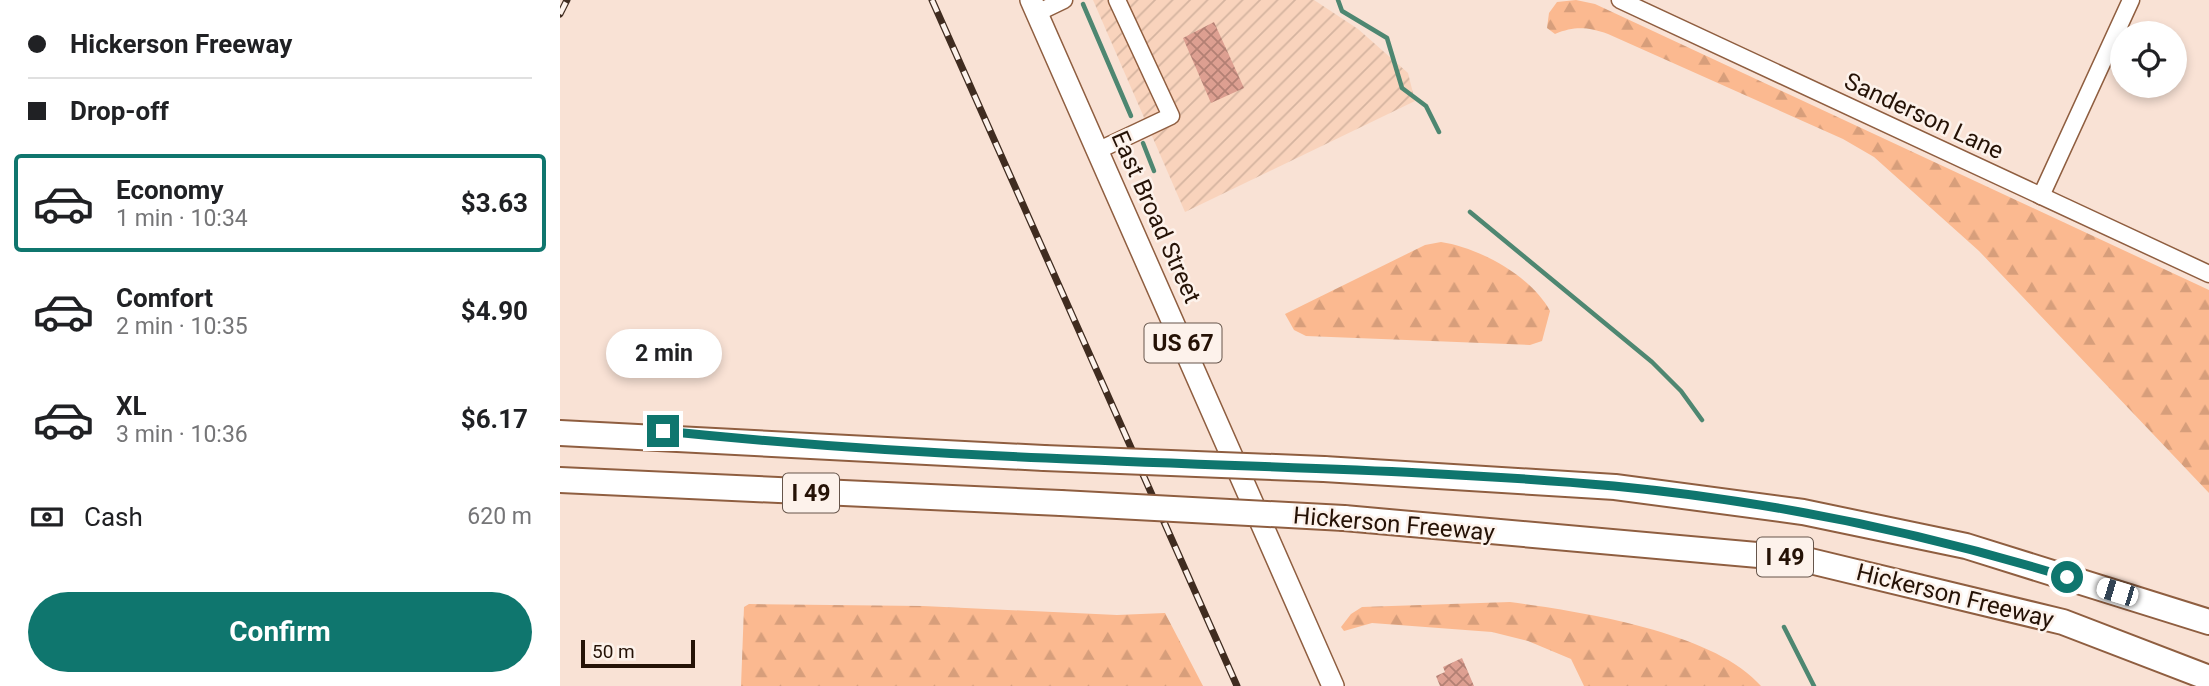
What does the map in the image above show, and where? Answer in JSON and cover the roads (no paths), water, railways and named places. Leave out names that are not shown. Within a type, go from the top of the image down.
[{"type":"highway","points":[[560,420],[793,444]]},
{"type":"highway","name":"Hickerson Freeway","points":[[560,433],[1044,458],[1324,469],[1615,486],[1803,512],[1966,546],[2209,622]]},
{"type":"highway","name":"Hickerson Freeway","points":[[560,480],[1344,518],[1802,559],[2063,622],[2209,678]]},
{"type":"main road","name":"East Broad Street","points":[[1034,6],[1333,686]]},
{"type":"street","points":[[1034,6],[1064,0]]},
{"type":"street","points":[[1098,150],[1171,116],[1117,0]]},
{"type":"street","name":"Sanderson Lane","points":[[1620,0],[2209,274]]},
{"type":"street","points":[[2041,196],[2131,0]]},
{"type":"waterway","points":[[1338,0],[1342,11],[1387,38],[1402,88],[1426,106],[1439,132]]},
{"type":"waterway","points":[[1083,4],[1131,116]]},
{"type":"waterway","points":[[1143,143],[1154,171]]},
{"type":"waterway","points":[[1470,212],[1652,362],[1681,391],[1702,420]]},
{"type":"waterway","points":[[1784,627],[1814,686]]},
{"type":"railway","points":[[560,14],[567,0]]},
{"type":"railway","points":[[932,0],[1237,686]]}]
